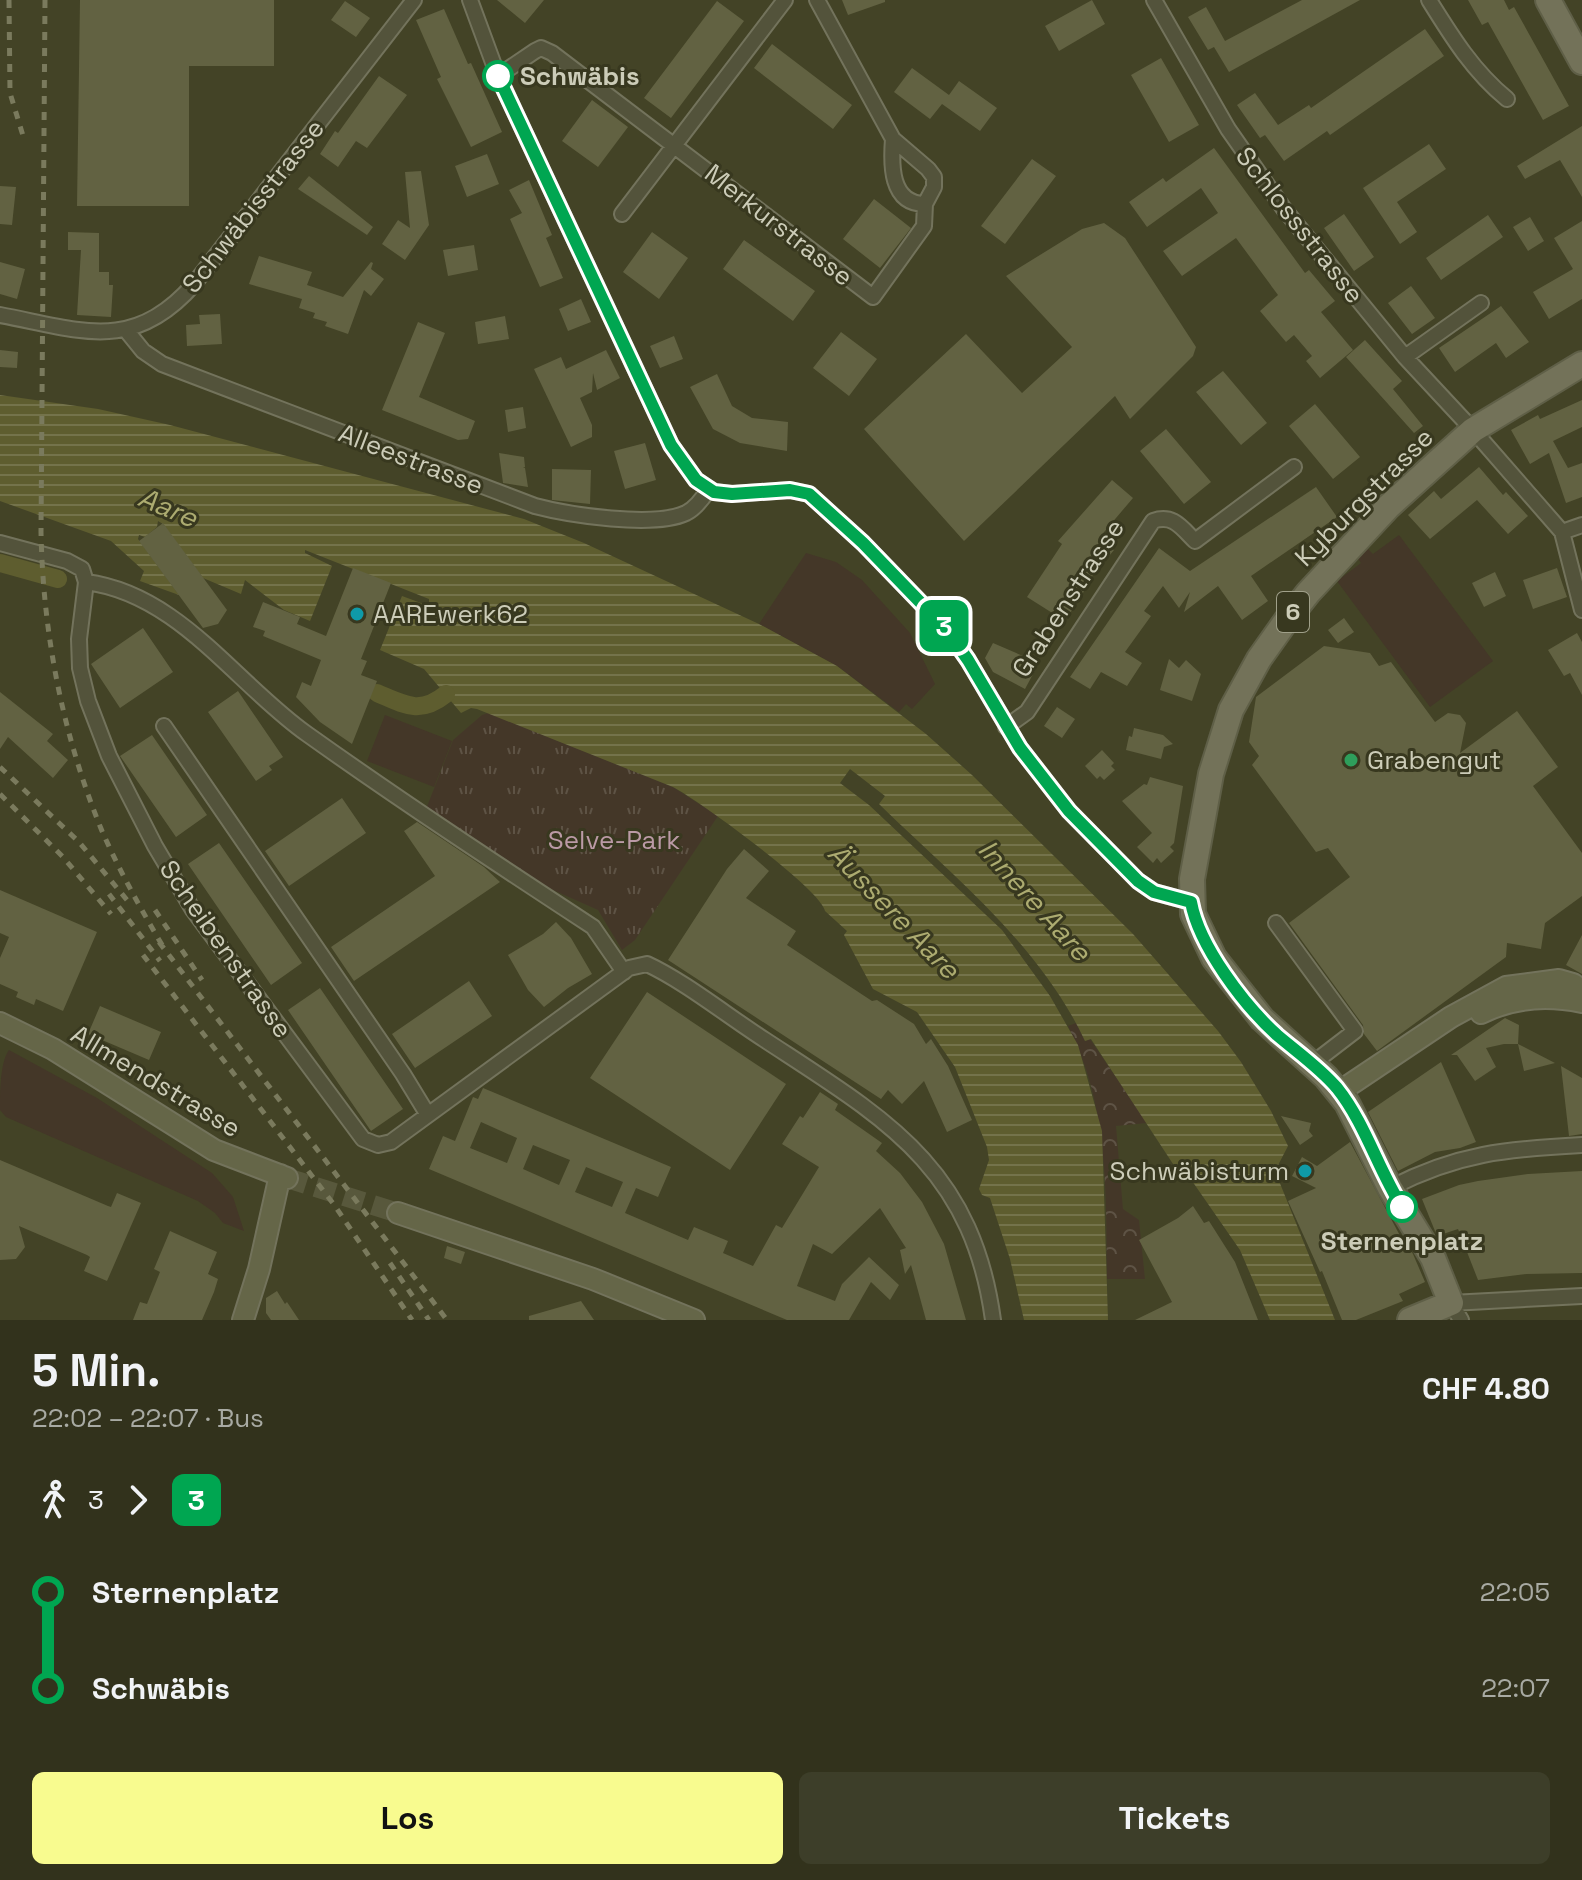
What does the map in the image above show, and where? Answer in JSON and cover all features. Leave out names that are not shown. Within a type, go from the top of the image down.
[{"type":"main road","points":[[1548,0],[1582,62]]},
{"type":"main road","name":"Kyburgstrasse","points":[[1191,902],[1193,869],[1211,774],[1231,710],[1259,659],[1308,593],[1389,506],[1473,430],[1582,364]]},
{"type":"main road","name":"6","points":[[1191,902],[1198,926],[1214,958],[1262,1019],[1343,1097],[1390,1188],[1433,1258],[1456,1311]]},
{"type":"main road","points":[[1343,1097],[1451,1017],[1506,987],[1559,980],[1573,984],[1582,991]]},
{"type":"main road","points":[[1343,1097],[1491,1008],[1538,998],[1582,1002]]},
{"type":"main road","name":"Allmendstrasse","points":[[0,1023],[60,1053],[214,1150],[283,1176],[243,1320]]},
{"type":"main road","points":[[398,1213],[593,1279],[694,1320]]},
{"type":"main road","points":[[1410,1320],[1456,1311]]},
{"type":"street","name":"Schwäbisstrasse","points":[[0,315],[86,331],[126,330],[161,316],[194,284],[414,0]]},
{"type":"street","points":[[470,0],[498,76],[671,445],[688,470],[708,490]]},
{"type":"street","points":[[622,214],[785,0]]},
{"type":"street","name":"Merkurstrasse","points":[[498,76],[535,51],[541,48],[547,50],[873,297],[924,226],[925,204],[934,187],[934,177],[893,139],[817,0]]},
{"type":"street","name":"Schlossstrasse","points":[[1154,0],[1205,92],[1253,168],[1315,250],[1405,357],[1562,532]]},
{"type":"street","points":[[1429,0],[1465,56],[1484,80],[1507,99]]},
{"type":"street","name":"Merkurstrasse","points":[[893,139],[891,168],[899,191],[913,202],[925,204]]},
{"type":"street","points":[[1405,357],[1481,303]]},
{"type":"street","name":"Alleestrasse","points":[[126,330],[151,358],[535,506],[559,512],[633,519],[670,517],[688,512],[708,490]]},
{"type":"street","name":"Grabenstrasse","points":[[1006,727],[1027,712],[1153,521],[1164,517],[1175,520],[1195,541],[1294,467]]},
{"type":"street","name":"Grabenstrasse","points":[[708,490],[732,494],[799,491],[809,494],[863,543],[947,630],[1006,727],[1069,811],[1138,881],[1154,892],[1191,902]]},
{"type":"street","points":[[1582,525],[1562,532],[1582,610]]},
{"type":"street","points":[[0,543],[75,564],[82,569],[86,582],[121,590],[172,617],[287,719],[593,927],[624,972],[641,964],[652,967],[862,1104],[906,1139],[947,1188],[969,1227],[986,1276],[993,1320]]},
{"type":"street","name":"Scheibenstrasse","points":[[86,582],[79,652],[88,701],[109,756],[155,846],[193,910],[363,1139],[372,1144],[385,1144],[624,972]]},
{"type":"street","points":[[164,726],[428,1115]]},
{"type":"street","points":[[1276,923],[1355,1031],[1312,1064]]},
{"type":"street","points":[[1390,1188],[1431,1168],[1466,1158],[1522,1148],[1582,1145]]},
{"type":"street","points":[[1456,1311],[1582,1296]]},
{"type":"green space","name":"Grabengut","points":[[1399,535],[1493,661],[1430,707],[1337,581],[1361,563],[1357,557],[1368,549],[1373,554]]},
{"type":"green space","points":[[806,553],[836,562],[862,580],[910,633],[935,684],[912,709],[906,704],[899,712],[837,666],[759,624]]},
{"type":"green space","name":"Selve-Park","points":[[488,713],[673,787],[718,816],[635,940],[622,950],[598,910],[535,882],[426,809],[453,740]]},
{"type":"green space","points":[[385,715],[452,741],[434,787],[367,761]]},
{"type":"green space","points":[[1076,1023],[1085,1041],[1090,1039],[1147,1123],[1116,1126],[1123,1209],[1139,1220],[1145,1279],[1107,1279],[1102,1150],[1091,1087],[1068,1026]]},
{"type":"green space","points":[[9,1050],[97,1098],[212,1173],[233,1197],[244,1231],[223,1223],[198,1201],[6,1117],[0,1110],[0,1086]]},
{"type":"water","points":[[0,395],[98,409],[170,425],[524,519],[584,543],[759,624],[837,666],[926,734],[972,775],[1133,934],[1218,1031],[1271,1111],[1288,1146],[1275,1171],[1335,1320],[1270,1320],[1240,1250],[1190,1178],[1175,1167],[1091,1039],[1085,1041],[1044,974],[1020,943],[965,885],[879,804],[885,796],[850,769],[840,783],[869,805],[1002,930],[1050,996],[1078,1045],[1102,1131],[1108,1320],[1024,1320],[1010,1259],[990,1198],[982,1195],[979,1189],[989,1160],[987,1147],[955,1067],[917,1012],[873,989],[844,935],[847,931],[803,884],[731,826],[673,787],[477,709],[471,708],[461,713],[424,669],[380,650],[402,596],[421,603],[429,603],[429,599],[305,550],[305,553],[332,566],[310,621],[284,610],[245,580],[241,594],[203,578],[158,521],[157,527],[145,537],[139,535],[138,539],[179,595],[140,581],[144,571],[111,541],[0,501]]},
{"type":"building","points":[[80,0],[274,0],[274,66],[189,66],[189,206],[77,206]]},
{"type":"building","points":[[497,0],[544,0],[525,23]]},
{"type":"building","points":[[842,0],[885,0],[885,2],[848,15]]},
{"type":"building","points":[[1092,0],[1105,24],[1059,51],[1045,26]]},
{"type":"building","points":[[1302,0],[1360,0],[1229,72],[1214,47],[1208,50],[1188,17],[1206,7],[1225,41]]},
{"type":"building","points":[[1468,0],[1504,0],[1509,10],[1514,7],[1569,106],[1543,120],[1488,22],[1482,25]]},
{"type":"building","points":[[345,1],[370,18],[356,37],[331,20]]},
{"type":"building","points":[[717,1],[744,21],[671,118],[644,98]]},
{"type":"building","points":[[444,9],[502,132],[471,147],[437,79],[441,77],[416,20]]},
{"type":"building","points":[[1425,29],[1444,56],[1330,135],[1327,131],[1284,161],[1265,135],[1260,138],[1237,105],[1255,93],[1278,125],[1309,105],[1311,108]]},
{"type":"building","points":[[772,44],[852,105],[833,129],[754,68]]},
{"type":"building","points":[[1161,58],[1199,125],[1169,142],[1131,75]]},
{"type":"building","points":[[912,68],[949,95],[959,81],[997,108],[980,131],[942,104],[930,119],[894,92]]},
{"type":"building","points":[[379,76],[407,95],[367,148],[356,141],[338,167],[320,154]]},
{"type":"building","points":[[592,100],[628,127],[598,167],[562,141]]},
{"type":"building","points":[[1582,126],[1582,197],[1560,160],[1525,179],[1517,166]]},
{"type":"building","points":[[1429,144],[1446,169],[1397,202],[1417,232],[1400,244],[1363,188]]},
{"type":"building","points":[[1214,148],[1305,273],[1309,270],[1335,301],[1321,312],[1353,350],[1320,378],[1306,361],[1312,356],[1294,335],[1286,342],[1260,311],[1278,295],[1236,238],[1182,276],[1163,251],[1218,213],[1201,188],[1147,227],[1129,202],[1163,178],[1166,182]]},
{"type":"building","points":[[487,154],[499,184],[467,197],[455,166]]},
{"type":"building","points":[[1032,159],[1056,176],[1005,244],[981,226]]},
{"type":"building","points":[[421,171],[429,225],[405,260],[382,244],[398,220],[410,228],[405,172]]},
{"type":"building","points":[[309,176],[373,227],[367,235],[298,189]]},
{"type":"building","points":[[529,180],[552,235],[546,238],[563,278],[540,287],[510,219],[522,213],[509,190]]},
{"type":"building","points":[[0,186],[16,187],[12,225],[0,224]]},
{"type":"building","points":[[874,199],[911,228],[880,268],[843,239]]},
{"type":"building","points":[[1344,214],[1374,257],[1354,271],[1324,228]]},
{"type":"building","points":[[1488,215],[1503,237],[1441,280],[1426,258]]},
{"type":"building","points":[[1530,217],[1544,241],[1528,251],[1513,227]]},
{"type":"building","points":[[1582,221],[1582,299],[1549,319],[1533,292],[1573,269],[1554,238]]},
{"type":"building","points":[[1104,223],[1125,238],[1196,347],[1193,356],[1130,419],[1115,396],[964,541],[864,429],[966,334],[1022,393],[1072,347],[1006,276],[1082,229]]},
{"type":"building","points":[[68,232],[99,233],[99,272],[109,272],[109,285],[113,285],[111,317],[77,315],[81,250],[68,250]]},
{"type":"building","points":[[652,232],[688,258],[659,299],[623,272]]},
{"type":"building","points":[[744,240],[815,291],[793,321],[723,269]]},
{"type":"building","points":[[474,245],[478,270],[448,276],[443,250]]},
{"type":"building","points":[[259,256],[312,272],[307,285],[343,297],[371,262],[371,269],[384,279],[371,296],[364,290],[348,334],[325,326],[327,322],[313,318],[315,313],[299,308],[302,299],[249,284]]},
{"type":"building","points":[[0,262],[25,269],[17,299],[0,294]]},
{"type":"building","points":[[1411,286],[1435,318],[1412,334],[1388,303]]},
{"type":"building","points":[[581,299],[591,322],[568,331],[559,309]]},
{"type":"building","points":[[1501,306],[1529,342],[1506,358],[1496,343],[1455,372],[1439,348]]},
{"type":"building","points":[[220,314],[222,344],[187,346],[186,325],[200,324],[199,315]]},
{"type":"building","points":[[505,316],[509,339],[478,344],[475,322]]},
{"type":"building","points":[[418,322],[445,333],[419,397],[475,421],[468,439],[458,440],[382,410]]},
{"type":"building","points":[[841,332],[877,359],[849,396],[813,368]]},
{"type":"building","points":[[674,336],[683,359],[660,368],[650,346]]},
{"type":"building","points":[[1365,340],[1402,381],[1393,389],[1423,426],[1414,433],[1346,357]]},
{"type":"building","points":[[0,350],[18,352],[17,368],[0,367]]},
{"type":"building","points":[[606,350],[620,378],[597,390],[593,373],[592,392],[580,398],[592,425],[592,437],[571,447],[534,369],[561,357],[566,369]]},
{"type":"building","points":[[1223,371],[1267,423],[1241,445],[1196,392]]},
{"type":"building","points":[[717,374],[732,406],[752,418],[788,422],[787,451],[740,443],[713,429],[690,387]]},
{"type":"building","points":[[1582,400],[1582,427],[1553,441],[1568,468],[1582,463],[1582,497],[1566,503],[1549,453],[1530,464],[1511,430],[1538,415],[1540,419]]},
{"type":"building","points":[[1315,404],[1360,457],[1333,479],[1289,426]]},
{"type":"building","points":[[523,407],[526,428],[508,432],[505,410]]},
{"type":"building","points":[[1166,429],[1211,482],[1184,504],[1140,451]]},
{"type":"building","points":[[645,443],[656,480],[625,489],[614,451]]},
{"type":"building","points":[[499,453],[524,457],[523,468],[528,487],[503,483]]},
{"type":"building","points":[[1479,467],[1503,495],[1506,492],[1528,516],[1508,534],[1477,500],[1430,539],[1408,515],[1434,491],[1441,499]]},
{"type":"building","points":[[552,469],[591,470],[590,504],[552,500]]},
{"type":"building","points":[[1112,480],[1133,498],[1099,538],[1114,550],[1086,584],[1065,621],[1027,597],[1062,544],[1058,541]]},
{"type":"building","points":[[1316,487],[1337,517],[1251,576],[1268,601],[1242,620],[1218,586],[1184,612],[1190,592],[1179,608],[1163,586],[1144,611],[1151,616],[1125,652],[1142,663],[1127,686],[1101,672],[1090,689],[1070,677],[1159,548],[1190,571]]},
{"type":"building","points":[[163,523],[227,610],[218,624],[203,628],[139,541]]},
{"type":"building","points":[[353,568],[391,583],[361,659],[367,661],[361,675],[377,681],[352,744],[320,722],[296,697],[302,682],[311,686],[321,660],[263,636],[265,631],[253,627],[263,602],[300,617],[297,624],[326,636]]},
{"type":"building","points":[[1557,568],[1567,597],[1533,609],[1523,580]]},
{"type":"building","points":[[1495,572],[1506,596],[1484,607],[1472,583]]},
{"type":"building","points":[[1344,618],[1354,632],[1338,643],[1328,630]]},
{"type":"building","points":[[143,628],[173,672],[120,708],[91,664]]},
{"type":"building","points":[[1577,633],[1582,642],[1582,695],[1570,673],[1564,676],[1548,650]]},
{"type":"building","points":[[993,643],[1039,663],[1025,689],[993,672],[985,658]]},
{"type":"building","points":[[1324,646],[1370,653],[1379,666],[1391,662],[1435,722],[1448,713],[1460,715],[1466,723],[1460,753],[1517,711],[1558,767],[1533,786],[1582,853],[1582,896],[1545,923],[1541,949],[1507,943],[1506,957],[1377,1051],[1364,1034],[1363,1025],[1289,923],[1350,877],[1328,848],[1316,852],[1252,765],[1259,756],[1249,742],[1256,697]]},
{"type":"building","points":[[1169,659],[1179,668],[1186,660],[1201,674],[1192,701],[1160,690]]},
{"type":"building","points":[[238,691],[283,757],[269,766],[272,770],[256,781],[208,712]]},
{"type":"building","points":[[0,692],[53,734],[47,741],[68,760],[53,778],[8,737],[0,749]]},
{"type":"building","points":[[1057,707],[1075,719],[1062,738],[1044,726]]},
{"type":"building","points":[[1134,728],[1163,735],[1173,744],[1164,747],[1161,759],[1126,750]]},
{"type":"building","points":[[152,735],[207,815],[176,837],[120,756]]},
{"type":"building","points":[[1102,750],[1114,763],[1111,766],[1115,770],[1104,780],[1100,776],[1097,779],[1085,766]]},
{"type":"building","points":[[1150,777],[1183,786],[1174,843],[1170,847],[1174,851],[1161,863],[1157,858],[1153,863],[1137,847],[1152,833],[1122,801],[1144,784],[1147,785]]},
{"type":"building","points":[[342,798],[366,833],[289,886],[265,851]]},
{"type":"building","points":[[417,822],[484,867],[500,882],[354,981],[331,947],[435,876],[404,831]]},
{"type":"building","points":[[219,843],[302,963],[271,985],[188,864]]},
{"type":"building","points":[[744,849],[769,871],[746,898],[796,931],[787,945],[872,1001],[877,1000],[914,1024],[926,1044],[931,1039],[948,1066],[972,1120],[947,1132],[924,1081],[902,1104],[888,1090],[881,1099],[668,960],[727,869]]},
{"type":"building","points":[[0,890],[97,932],[63,1011],[36,999],[34,1005],[16,997],[18,992],[0,984],[0,958],[9,937],[0,933]]},
{"type":"building","points":[[556,922],[571,938],[592,974],[544,1007],[528,990],[508,955],[543,934]]},
{"type":"building","points":[[1582,935],[1582,974],[1566,965]]},
{"type":"building","points":[[469,981],[492,1016],[415,1068],[392,1034]]},
{"type":"building","points":[[320,988],[403,1109],[371,1131],[288,1010]]},
{"type":"building","points":[[647,992],[786,1084],[730,1170],[590,1078]]},
{"type":"building","points":[[100,1006],[161,1032],[149,1060],[88,1034]]},
{"type":"building","points":[[1505,1018],[1519,1025],[1518,1044],[1486,1048],[1496,1067],[1475,1081],[1457,1055],[1451,1055]]},
{"type":"building","points":[[1518,1044],[1555,1063],[1524,1071]]},
{"type":"building","points":[[1441,1062],[1476,1142],[1435,1152],[1398,1171],[1368,1112]]},
{"type":"building","points":[[1561,1066],[1582,1078],[1582,1134],[1569,1136]]},
{"type":"building","points":[[483,1088],[671,1167],[658,1197],[636,1188],[625,1213],[688,1240],[694,1227],[728,1241],[723,1253],[753,1266],[776,1225],[782,1228],[819,1167],[782,1144],[820,1092],[838,1104],[835,1110],[882,1143],[876,1151],[900,1173],[922,1202],[944,1244],[966,1320],[926,1320],[911,1265],[905,1274],[900,1250],[906,1248],[880,1208],[832,1254],[813,1244],[797,1286],[835,1301],[842,1284],[869,1257],[899,1285],[890,1300],[871,1282],[849,1320],[787,1320],[429,1169],[443,1136],[455,1141],[473,1097],[478,1099]],"holes":[[[481,1122],[517,1138],[507,1163],[470,1148]],[[533,1145],[570,1160],[559,1185],[523,1169]],[[586,1167],[623,1182],[612,1207],[575,1192]]]},
{"type":"building","points":[[1281,1116],[1311,1123],[1309,1131],[1313,1136],[1300,1145]]},
{"type":"building","points":[[1350,1142],[1405,1245],[1413,1254],[1425,1282],[1399,1294],[1403,1301],[1356,1320],[1342,1320],[1288,1201],[1316,1188],[1292,1176],[1302,1157],[1317,1166]]},
{"type":"building","points":[[0,1160],[111,1207],[117,1193],[141,1203],[107,1281],[84,1271],[90,1257],[87,1255],[19,1226],[25,1247],[16,1259],[0,1260]]},
{"type":"building","points":[[1582,1171],[1582,1273],[1527,1274],[1478,1280],[1458,1229],[1437,1236],[1422,1199],[1478,1181]]},
{"type":"building","points":[[1193,1206],[1204,1223],[1209,1221],[1235,1262],[1258,1320],[1135,1320],[1172,1302],[1139,1240]]},
{"type":"building","points":[[170,1231],[217,1252],[208,1274],[218,1279],[214,1292],[202,1320],[133,1320],[140,1302],[147,1304],[160,1272],[154,1269]]},
{"type":"building","points":[[447,1246],[465,1252],[461,1264],[444,1258]]},
{"type":"building","points":[[277,1291],[299,1320],[271,1320],[266,1313],[266,1298]]},
{"type":"building","points":[[581,1301],[594,1320],[529,1320],[529,1316]]},
{"type":"waterway","points":[[0,563],[58,579]]},
{"type":"waterway","points":[[377,693],[412,706],[428,704],[446,694]]},
{"type":"tunnel","points":[[287,1178],[398,1213]]},
{"type":"railway","points":[[9,0],[10,93],[24,139]]},
{"type":"railway","points":[[45,0],[41,532],[46,609],[66,722],[88,795],[116,861],[165,950]]},
{"type":"railway","points":[[0,767],[79,842],[127,900]]},
{"type":"railway","points":[[0,794],[63,857],[111,914]]},
{"type":"railway","points":[[109,894],[160,961]]},
{"type":"railway","points":[[155,910],[202,980]]},
{"type":"railway","points":[[159,942],[447,1320]]},
{"type":"railway","points":[[143,955],[335,1206],[412,1320]]},
{"type":"railway","points":[[390,1263],[429,1320]]},
{"type":"bus line","name":"3","points":[[498,76],[671,445],[688,470],[708,490],[721,494],[790,490],[809,494],[933,614],[961,648],[1020,748],[1069,811],[1138,881],[1154,892],[1191,902],[1203,939],[1238,989],[1268,1026],[1326,1077],[1347,1103],[1402,1207]]},
{"type":"place","name":"Schwäbis","points":[[498,76]]},
{"type":"place","name":"AAREwerk62","points":[[357,614]]},
{"type":"place","name":"Grabengut","points":[[1351,760]]},
{"type":"place","name":"Schwäbisturm","points":[[1305,1171]]},
{"type":"place","name":"Sternenplatz","points":[[1402,1207]]},
{"type":"water label","name":"Aare","points":[[168,507]]},
{"type":"water label","name":"Innere Aare","points":[[1035,900]]},
{"type":"water label","name":"Äussere Aare","points":[[894,911]]}]
